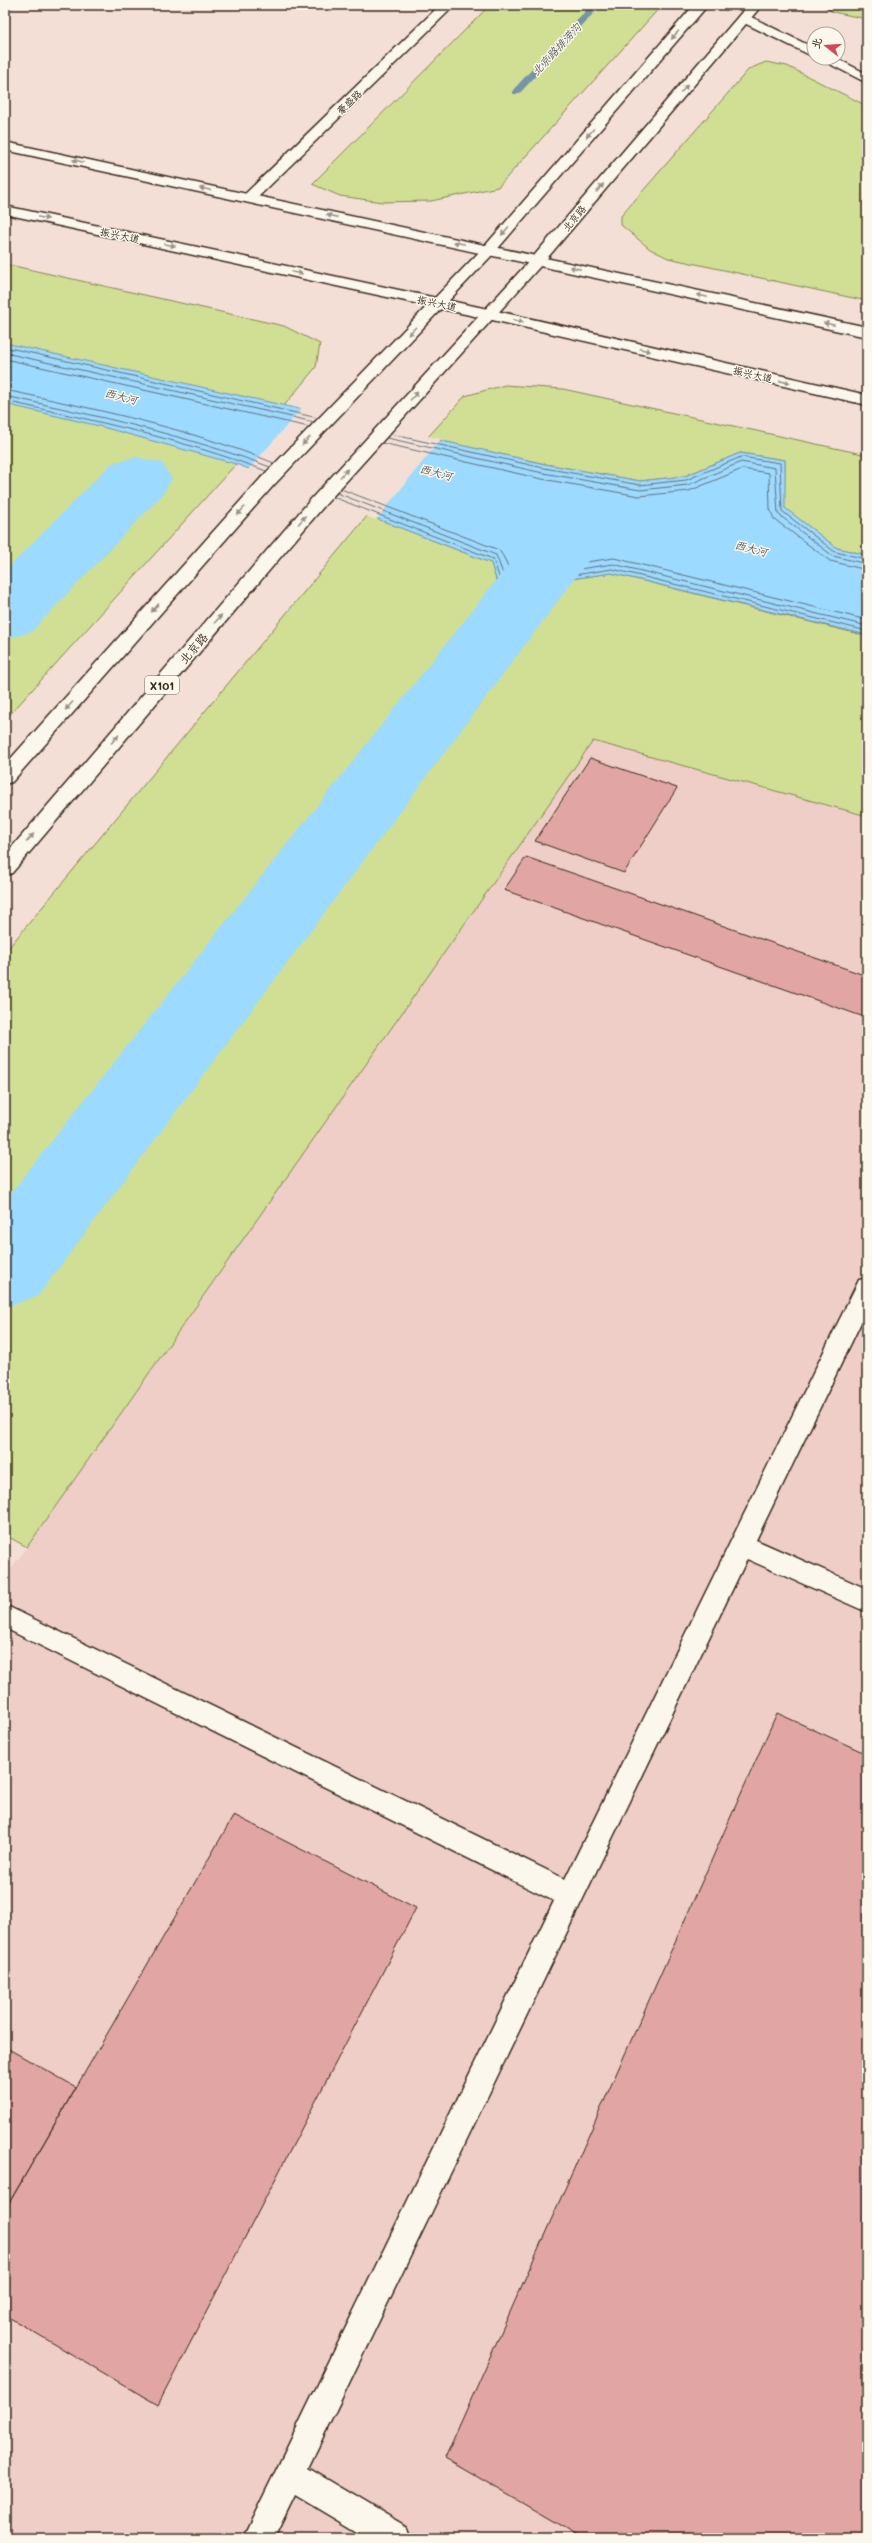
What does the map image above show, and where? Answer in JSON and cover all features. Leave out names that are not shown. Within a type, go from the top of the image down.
[{"type":"main road","name":"豪盛路","points":[[249,198],[448,5]]},
{"type":"main road","points":[[5,777],[267,482],[334,414],[489,250],[700,5]]},
{"type":"main road","name":"北京路","points":[[5,868],[318,502],[538,260],[755,5]]},
{"type":"main road","points":[[745,18],[806,49]]},
{"type":"main road","points":[[841,66],[867,79]]},
{"type":"main road","points":[[5,146],[867,332]]},
{"type":"main road","name":"振兴大道","points":[[5,210],[439,303],[867,400]]},
{"type":"main road","points":[[258,2538],[867,1286]]},
{"type":"main road","points":[[741,1545],[867,1601]]},
{"type":"main road","points":[[5,1616],[571,1896]]},
{"type":"main road","points":[[289,2474],[396,2538]]},
{"type":"shaded area","points":[[593,740],[867,816],[867,2538],[5,2538],[5,1578]]},
{"type":"green space","points":[[490,5],[662,5],[498,187],[431,201],[382,202],[340,196],[312,184]]},
{"type":"green space","points":[[821,5],[867,5],[867,19],[833,12]]},
{"type":"green space","points":[[766,62],[787,66],[867,106],[867,301],[668,258],[650,249],[621,225],[621,216],[749,69]]},
{"type":"green space","points":[[5,264],[284,326],[320,344],[316,367],[236,464],[5,720]]},
{"type":"green space","points":[[505,385],[563,389],[867,455],[867,555],[837,548],[784,508],[785,460],[740,453],[685,476],[640,481],[545,464],[427,438],[465,396]]},
{"type":"green space","points":[[368,515],[491,563],[499,589],[501,624],[551,582],[611,573],[867,636],[867,816],[593,741],[27,1547],[5,1535],[5,952]]},
{"type":"water","name":"西大河","points":[[5,343],[545,464],[640,481],[685,476],[740,453],[785,460],[785,508],[837,548],[867,555],[867,635],[611,573],[551,582],[515,631],[501,624],[499,589],[491,563],[236,464],[95,425],[5,404]]},
{"type":"pier","points":[[302,408],[441,439],[376,520],[248,470]]},
{"type":"building","points":[[590,758],[677,788],[624,873],[535,841]]},
{"type":"building","points":[[526,857],[867,976],[867,1018],[504,890]]},
{"type":"building","points":[[777,1713],[867,1754],[867,2538],[582,2538],[445,2458]]},
{"type":"building","points":[[234,1815],[416,1908],[158,2405],[5,2315],[5,2210]]},
{"type":"building","points":[[5,2047],[76,2087],[5,2210]]},
{"type":"waterway","name":"北京路排涝沟","points":[[516,92],[596,5]]},
{"type":"waterway","points":[[5,615],[137,479]]},
{"type":"waterway","points":[[5,1269],[580,522]]}]
